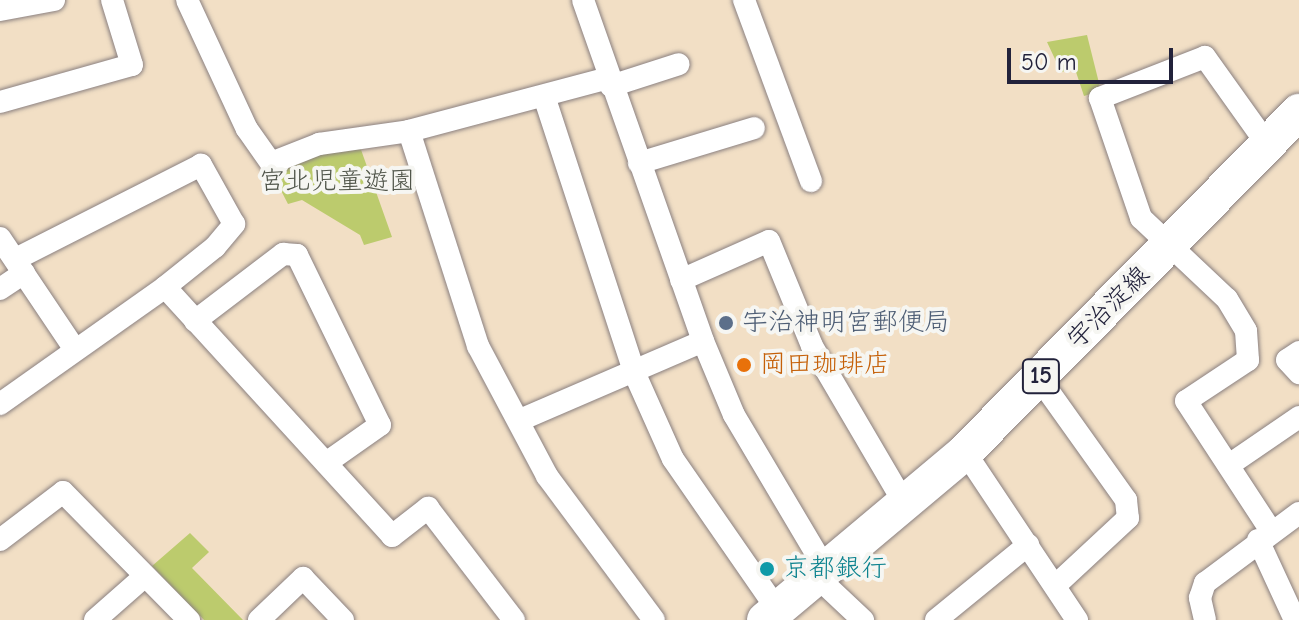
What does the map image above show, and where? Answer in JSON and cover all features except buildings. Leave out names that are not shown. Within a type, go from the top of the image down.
[{"type":"main road","name":"宇治淀線","points":[[771,614],[965,452],[1171,246],[1299,112]]},
{"type":"street","points":[[0,10],[54,0]]},
{"type":"street","points":[[0,102],[132,65],[112,0]]},
{"type":"street","points":[[187,0],[247,129],[271,163],[319,144],[409,131],[679,64]]},
{"type":"street","points":[[583,0],[609,82],[703,341],[734,415],[820,572],[863,620]]},
{"type":"street","points":[[744,0],[811,181]]},
{"type":"street","points":[[1267,144],[1205,57],[1100,98],[1141,218],[1227,299],[1246,331],[1248,360],[1186,401],[1229,465],[1292,595],[1295,620]]},
{"type":"street","points":[[544,96],[634,372],[673,459],[771,614]]},
{"type":"street","points":[[639,163],[754,128]]},
{"type":"street","points":[[409,131],[478,346],[520,420],[547,476],[654,620]]},
{"type":"street","points":[[0,289],[20,266],[201,165],[234,224],[215,247],[165,287],[74,348],[0,404]]},
{"type":"street","points":[[0,238],[74,348]]},
{"type":"street","points":[[681,280],[769,241],[812,346],[904,503]]},
{"type":"street","points":[[195,321],[283,254],[297,255],[380,425],[326,463]]},
{"type":"street","points":[[165,287],[392,536],[428,508],[514,620]]},
{"type":"street","points":[[520,420],[703,341]]},
{"type":"street","points":[[1299,352],[1287,360],[1299,373]]},
{"type":"street","points":[[1039,378],[1126,500],[1128,518],[1056,585]]},
{"type":"street","points":[[1229,465],[1299,417]]},
{"type":"street","points":[[965,452],[1077,620]]},
{"type":"street","points":[[0,540],[63,492],[189,620]]},
{"type":"street","points":[[1205,620],[1200,598],[1205,583],[1264,536],[1299,513]]},
{"type":"street","points":[[936,620],[1028,545]]},
{"type":"street","points":[[95,620],[144,577]]},
{"type":"street","points":[[259,620],[303,578],[343,620]]},
{"type":"green space","points":[[1087,35],[1101,91],[1084,96],[1075,69],[1061,72],[1047,42]]},
{"type":"green space","name":"宮北児童遊園","points":[[359,144],[392,237],[364,245],[360,235],[302,200],[288,204],[273,175],[325,151]]},
{"type":"green space","points":[[190,533],[209,552],[192,568],[243,620],[204,620],[152,566]]},
{"type":"place","name":"宇治神明宮郵便局","points":[[726,323]]},
{"type":"place","name":"岡田珈琲店","points":[[744,365]]},
{"type":"place","name":"京都銀行","points":[[767,569]]}]
